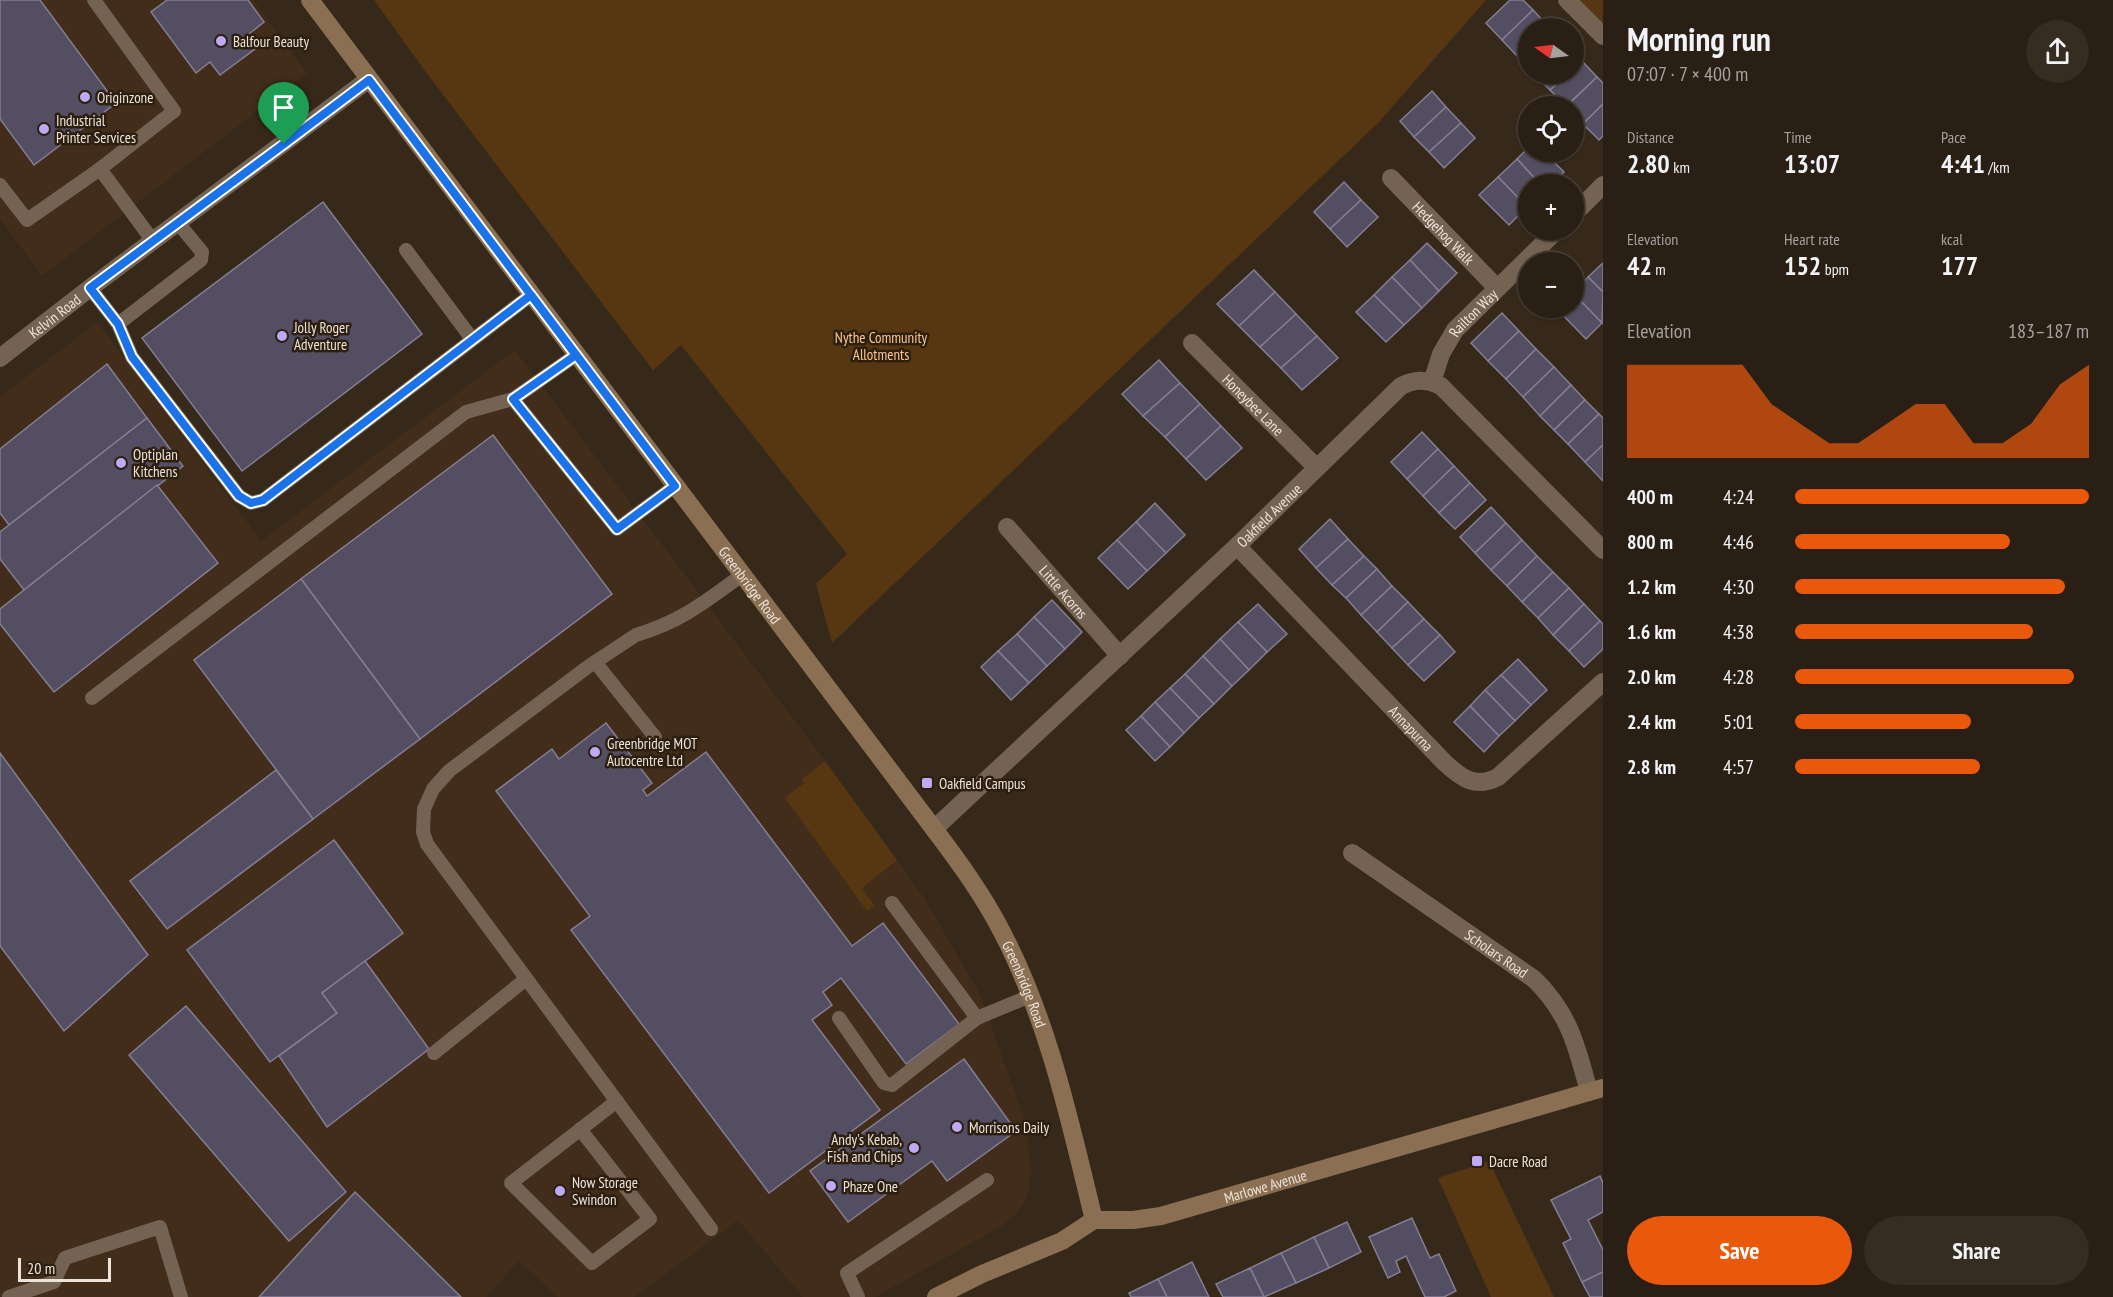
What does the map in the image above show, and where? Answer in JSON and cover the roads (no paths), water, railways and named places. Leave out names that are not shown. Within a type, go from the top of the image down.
[{"type":"street","name":"Greenbridge Road","points":[[310,0],[934,829],[983,898],[1003,933],[1030,996],[1068,1111],[1094,1220]]},
{"type":"street","points":[[1567,0],[1603,36]]},
{"type":"street","name":"Kelvin Road","points":[[0,358],[369,80]]},
{"type":"street","name":"Hedgehog Walk","points":[[1390,178],[1497,288]]},
{"type":"street","points":[[1584,204],[1603,185]]},
{"type":"street","name":"Railton Way","points":[[1432,382],[1447,342],[1497,288],[1547,240]]},
{"type":"street","name":"Honeybee Lane","points":[[1192,343],[1316,467]]},
{"type":"street","name":"Oakfield Avenue","points":[[934,829],[1237,546],[1401,386],[1418,380],[1432,382]]},
{"type":"street","points":[[1432,382],[1441,386],[1603,550]]},
{"type":"street","name":"Little Acorns","points":[[1007,527],[1120,656]]},
{"type":"street","name":"Annapurna","points":[[1237,546],[1444,762],[1468,781],[1480,784],[1498,777],[1603,682]]},
{"type":"street","name":"Scholars Road","points":[[1352,853],[1534,979],[1552,997],[1568,1023],[1596,1090]]},
{"type":"street","name":"Marlowe Avenue","points":[[1094,1220],[1133,1220],[1161,1215],[1596,1090]]},
{"type":"street","points":[[936,1297],[982,1274],[1062,1240],[1094,1220]]},
{"type":"lane","points":[[0,185],[27,220],[100,169],[174,111],[94,0]]},
{"type":"lane","points":[[100,169],[153,241]]},
{"type":"lane","points":[[118,324],[201,260],[202,252],[178,223]]},
{"type":"lane","points":[[406,250],[472,339]]},
{"type":"lane","points":[[90,288],[118,324],[132,357],[239,496],[251,503],[263,500],[531,295]]},
{"type":"lane","points":[[92,698],[466,412],[513,399],[576,355]]},
{"type":"lane","points":[[513,399],[617,529],[675,486]]},
{"type":"lane","points":[[711,1228],[428,844],[423,832],[424,809],[433,789],[449,771],[595,662],[636,635],[667,626],[690,613],[742,574]]},
{"type":"lane","points":[[595,662],[655,737]]},
{"type":"lane","points":[[892,903],[977,1018]]},
{"type":"lane","points":[[434,1053],[526,979]]},
{"type":"lane","points":[[839,1018],[888,1086],[977,1018],[1030,996]]},
{"type":"lane","points":[[580,1129],[650,1219],[592,1263],[511,1183],[580,1129],[617,1101]]},
{"type":"lane","points":[[858,1297],[848,1274],[987,1180]]},
{"type":"lane","points":[[9,1297],[54,1282],[64,1258],[160,1227],[182,1297]]},
{"type":"place","name":"Balfour Beauty","points":[[221,41]]},
{"type":"place","name":"Originzone","points":[[85,97]]},
{"type":"place","name":"Industrial Printer Services","points":[[44,129]]},
{"type":"place","name":"Jolly Roger Adventure","points":[[282,336]]},
{"type":"place","name":"Optiplan Kitchens","points":[[121,463]]},
{"type":"place","name":"Greenbridge MOT Autocentre Ltd","points":[[595,752]]},
{"type":"place","name":"Oakfield Campus","points":[[927,783]]},
{"type":"place","name":"Morrisons Daily","points":[[957,1127]]},
{"type":"place","name":"Andy's Kebab, Fish and Chips","points":[[914,1148]]},
{"type":"place","name":"Dacre Road","points":[[1477,1161]]},
{"type":"place","name":"Phaze One","points":[[831,1186]]},
{"type":"place","name":"Now Storage Swindon","points":[[560,1191]]},
{"type":"park label","name":"Nythe Community Allotments","points":[[881,346]]}]
